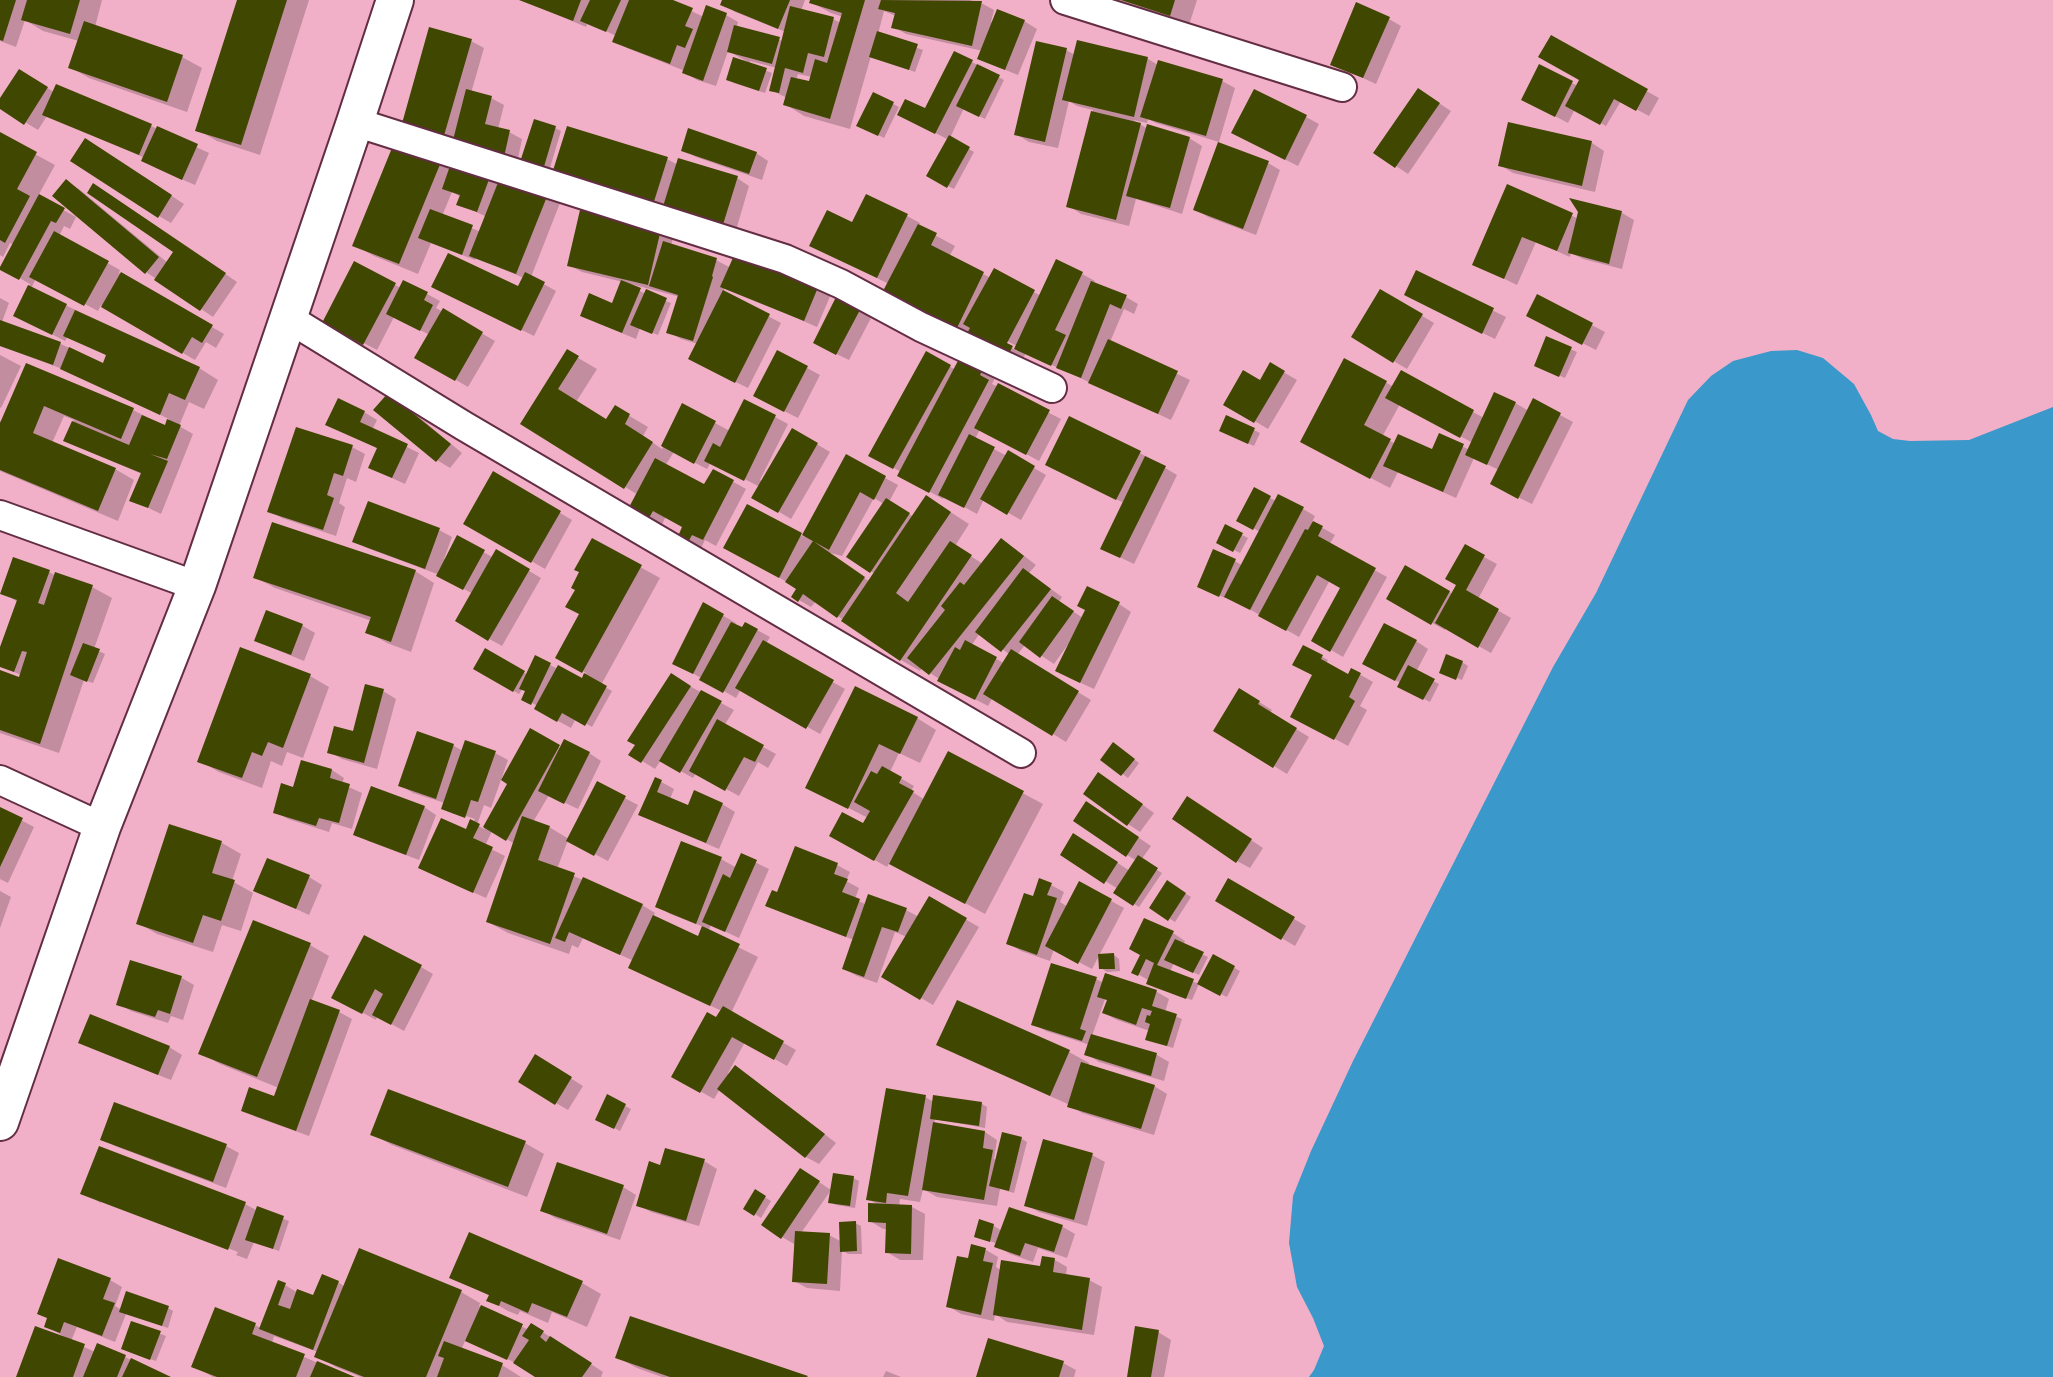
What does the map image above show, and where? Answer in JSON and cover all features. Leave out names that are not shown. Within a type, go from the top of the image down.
[{"type":"street","points":[[0,1122],[102,827],[197,586],[395,0]]},
{"type":"street","points":[[1065,0],[1342,87]]},
{"type":"street","points":[[355,122],[785,259],[1052,388]]},
{"type":"street","points":[[288,318],[464,426],[1021,753]]},
{"type":"street","points":[[0,515],[197,586]]},
{"type":"street","points":[[0,780],[102,827]]},
{"type":"water","points":[[1797,350],[1823,358],[1854,384],[1878,431],[1893,439],[1969,440],[2053,407],[2053,1377],[1309,1377],[1324,1346],[1297,1287],[1289,1243],[1293,1196],[1353,1061],[1553,667],[1596,593],[1688,400],[1711,376],[1733,361],[1771,351]]},
{"type":"building","points":[[0,0],[16,0],[3,41],[0,40]]},
{"type":"building","points":[[27,0],[80,0],[70,34],[21,20]]},
{"type":"building","points":[[237,0],[287,0],[241,145],[195,131]]},
{"type":"building","points":[[519,0],[581,0],[573,21]]},
{"type":"building","points":[[590,0],[621,0],[606,32],[580,21]]},
{"type":"building","points":[[629,0],[673,0],[693,8],[685,26],[693,29],[685,48],[677,45],[670,64],[612,42]]},
{"type":"building","points":[[722,0],[790,0],[778,29],[720,5]]},
{"type":"building","points":[[810,0],[865,0],[830,119],[783,105],[791,77],[809,81],[815,59],[827,63],[842,13],[809,3]]},
{"type":"building","points":[[881,0],[982,1],[972,46],[891,28],[895,13],[878,9]]},
{"type":"building","points":[[1121,0],[1175,0],[1170,16]]},
{"type":"building","points":[[1356,2],[1390,17],[1363,78],[1330,65]]},
{"type":"building","points":[[706,5],[727,13],[703,81],[682,73]]},
{"type":"building","points":[[790,6],[834,17],[824,57],[808,53],[803,73],[785,68],[779,93],[769,91]]},
{"type":"building","points":[[997,9],[1025,20],[1005,70],[977,59]]},
{"type":"building","points":[[84,21],[183,55],[167,102],[68,68]]},
{"type":"building","points":[[734,25],[780,37],[772,64],[727,52]]},
{"type":"building","points":[[429,27],[472,39],[443,139],[401,127]]},
{"type":"building","points":[[877,31],[918,44],[909,70],[869,57]]},
{"type":"building","points":[[1551,35],[1648,89],[1636,111],[1614,99],[1600,125],[1565,106],[1579,80],[1538,57]]},
{"type":"building","points":[[1077,40],[1148,57],[1134,117],[1062,100]]},
{"type":"building","points":[[1036,41],[1067,48],[1045,142],[1014,135]]},
{"type":"building","points":[[954,51],[973,60],[935,134],[897,115],[905,99],[925,108]]},
{"type":"building","points":[[733,57],[767,68],[759,91],[726,80]]},
{"type":"building","points":[[1158,60],[1223,79],[1206,136],[1140,117]]},
{"type":"building","points":[[977,64],[1000,75],[979,117],[956,106]]},
{"type":"building","points":[[1539,64],[1573,81],[1555,117],[1521,100]]},
{"type":"building","points":[[19,69],[48,87],[24,125],[0,109],[0,98]]},
{"type":"building","points":[[56,84],[152,124],[139,155],[42,115]]},
{"type":"building","points":[[1418,88],[1440,103],[1395,168],[1373,153]]},
{"type":"building","points":[[466,89],[492,96],[485,124],[510,130],[504,157],[452,144]]},
{"type":"building","points":[[1254,89],[1307,115],[1285,160],[1231,133]]},
{"type":"building","points":[[873,92],[894,102],[878,136],[856,126]]},
{"type":"building","points":[[1091,111],[1141,123],[1116,220],[1066,207]]},
{"type":"building","points":[[534,119],[556,126],[543,170],[520,162]]},
{"type":"building","points":[[1508,122],[1592,141],[1582,186],[1498,166]]},
{"type":"building","points":[[1147,124],[1190,137],[1170,208],[1126,196]]},
{"type":"building","points":[[157,126],[198,144],[182,180],[141,161]]},
{"type":"building","points":[[567,126],[668,157],[651,211],[550,180]]},
{"type":"building","points":[[688,128],[757,152],[749,174],[681,151]]},
{"type":"building","points":[[0,132],[37,152],[17,189],[30,196],[5,243],[0,240]]},
{"type":"building","points":[[949,135],[970,147],[947,188],[926,176]]},
{"type":"building","points":[[85,138],[172,195],[158,218],[70,161]]},
{"type":"building","points":[[1218,142],[1269,161],[1243,229],[1193,210]]},
{"type":"building","points":[[394,143],[441,162],[399,264],[352,246]]},
{"type":"building","points":[[678,158],[738,176],[721,231],[661,213]]},
{"type":"building","points":[[452,160],[491,174],[477,212],[456,205],[460,195],[442,189]]},
{"type":"building","points":[[501,175],[548,194],[516,274],[469,256]]},
{"type":"building","points":[[66,179],[159,257],[145,274],[52,196]]},
{"type":"building","points":[[93,183],[226,273],[200,311],[154,280],[173,252],[87,193]]},
{"type":"building","points":[[1507,184],[1573,213],[1557,251],[1522,237],[1504,279],[1472,265]]},
{"type":"building","points":[[39,194],[65,208],[56,223],[51,221],[19,280],[0,270],[0,267]]},
{"type":"building","points":[[866,194],[908,214],[877,278],[809,246],[827,210],[852,222]]},
{"type":"building","points":[[1569,198],[1622,211],[1609,264],[1568,253],[1578,212]]},
{"type":"building","points":[[430,209],[473,225],[462,255],[418,238]]},
{"type":"building","points":[[580,210],[661,229],[648,285],[567,266]]},
{"type":"building","points":[[918,224],[937,233],[931,245],[984,272],[957,328],[883,291]]},
{"type":"building","points":[[54,231],[109,261],[84,306],[29,277]]},
{"type":"building","points":[[663,241],[717,258],[693,341],[666,333],[678,295],[649,286]]},
{"type":"building","points":[[736,251],[819,285],[804,321],[720,287]]},
{"type":"building","points":[[448,253],[518,286],[525,272],[545,282],[521,331],[431,287]]},
{"type":"building","points":[[1056,259],[1083,272],[1055,330],[1066,335],[1051,366],[1014,349]]},
{"type":"building","points":[[354,261],[396,283],[363,345],[322,323]]},
{"type":"building","points":[[994,268],[1035,290],[1007,343],[1013,346],[1007,357],[966,335],[970,328],[963,324]]},
{"type":"building","points":[[1416,270],[1494,308],[1482,334],[1404,295]]},
{"type":"building","points":[[121,272],[213,325],[202,343],[192,337],[182,354],[101,307]]},
{"type":"building","points":[[403,280],[428,292],[424,300],[433,305],[420,331],[386,314]]},
{"type":"building","points":[[621,280],[641,288],[622,333],[580,316],[589,293],[612,303]]},
{"type":"building","points":[[1091,281],[1127,295],[1121,309],[1110,304],[1081,378],[1056,368]]},
{"type":"building","points":[[28,285],[67,304],[52,335],[13,316]]},
{"type":"building","points":[[646,289],[667,298],[652,334],[630,325]]},
{"type":"building","points":[[1380,289],[1423,314],[1393,363],[1351,337]]},
{"type":"building","points":[[723,290],[770,314],[735,383],[688,359]]},
{"type":"building","points":[[1537,294],[1593,323],[1582,345],[1526,316]]},
{"type":"building","points":[[837,295],[861,308],[836,355],[813,343]]},
{"type":"building","points":[[443,308],[483,332],[455,381],[414,358]]},
{"type":"building","points":[[75,310],[200,367],[185,400],[169,393],[160,415],[60,369],[69,347],[103,363],[106,355],[63,336]]},
{"type":"building","points":[[0,320],[61,342],[53,365],[0,346]]},
{"type":"building","points":[[1546,336],[1572,347],[1559,377],[1534,366]]},
{"type":"building","points":[[1108,339],[1178,371],[1158,414],[1088,383]]},
{"type":"building","points":[[567,349],[579,356],[558,389],[606,419],[615,405],[630,414],[625,424],[653,442],[624,489],[520,424]]},
{"type":"building","points":[[777,350],[808,366],[784,412],[753,396]]},
{"type":"building","points":[[926,351],[951,365],[893,469],[868,456]]},
{"type":"building","points":[[960,357],[983,369],[980,375],[989,380],[929,493],[897,476]]},
{"type":"building","points":[[1344,358],[1387,381],[1364,425],[1391,439],[1370,479],[1300,442]]},
{"type":"building","points":[[1270,362],[1285,371],[1254,423],[1223,405],[1243,370],[1260,380]]},
{"type":"building","points":[[26,363],[134,408],[121,439],[44,406],[33,433],[116,468],[98,511],[0,470],[0,423]]},
{"type":"building","points":[[1401,370],[1474,410],[1460,438],[1385,398]]},
{"type":"building","points":[[998,383],[1050,410],[1026,455],[974,428]]},
{"type":"building","points":[[1494,392],[1516,402],[1487,465],[1465,455]]},
{"type":"building","points":[[388,393],[451,444],[436,462],[373,410]]},
{"type":"building","points":[[338,398],[365,411],[360,422],[408,444],[392,478],[368,468],[377,448],[325,425]]},
{"type":"building","points":[[1533,398],[1561,413],[1518,499],[1490,484]]},
{"type":"building","points":[[744,399],[776,415],[744,481],[704,461],[713,443],[720,447]]},
{"type":"building","points":[[682,403],[716,421],[694,464],[661,446]]},
{"type":"building","points":[[142,415],[165,425],[167,419],[181,425],[167,459],[150,454],[168,461],[148,508],[129,501],[141,473],[63,441],[72,421],[129,445]]},
{"type":"building","points":[[1226,415],[1255,428],[1248,444],[1219,431]]},
{"type":"building","points":[[1069,416],[1141,451],[1116,500],[1045,465]]},
{"type":"building","points":[[296,427],[353,445],[343,476],[334,473],[327,495],[334,498],[323,530],[267,512]]},
{"type":"building","points":[[792,428],[818,443],[778,513],[751,498]]},
{"type":"building","points":[[1439,433],[1464,444],[1443,492],[1383,466],[1398,434],[1432,449]]},
{"type":"building","points":[[969,434],[995,447],[964,508],[938,495]]},
{"type":"building","points":[[1008,450],[1035,466],[1007,515],[980,499]]},
{"type":"building","points":[[846,454],[886,476],[874,500],[860,492],[829,550],[802,535]]},
{"type":"building","points":[[1145,456],[1166,466],[1120,558],[1100,549]]},
{"type":"building","points":[[655,458],[704,484],[713,469],[734,480],[703,540],[692,535],[686,546],[676,541],[682,527],[653,511],[646,523],[626,513]]},
{"type":"building","points":[[493,471],[561,511],[531,563],[463,524]]},
{"type":"building","points":[[1254,487],[1271,496],[1253,530],[1236,521]]},
{"type":"building","points":[[1278,494],[1304,507],[1250,610],[1224,597]]},
{"type":"building","points":[[926,495],[951,512],[896,593],[908,602],[950,541],[972,555],[900,661],[841,621]]},
{"type":"building","points":[[886,498],[910,513],[870,573],[846,557]]},
{"type":"building","points":[[368,501],[440,528],[425,569],[352,542]]},
{"type":"building","points":[[747,504],[802,533],[779,578],[723,548]]},
{"type":"building","points":[[1313,521],[1323,526],[1318,536],[1376,568],[1330,652],[1311,641],[1340,588],[1317,575],[1286,631],[1258,616],[1305,529],[1308,530]]},
{"type":"building","points":[[272,522],[416,570],[391,642],[365,633],[371,617],[253,578]]},
{"type":"building","points":[[1225,524],[1243,533],[1233,552],[1216,543]]},
{"type":"building","points":[[457,535],[485,550],[463,590],[436,576]]},
{"type":"building","points":[[592,538],[642,565],[582,673],[555,658],[579,614],[565,607],[575,590],[571,588],[579,572],[574,570]]},
{"type":"building","points":[[1001,538],[1024,556],[929,675],[907,658],[945,610],[941,606],[960,582],[964,585]]},
{"type":"building","points":[[813,541],[865,577],[837,618],[803,594],[798,602],[791,597],[796,589],[785,582]]},
{"type":"building","points":[[1465,544],[1485,555],[1466,590],[1499,609],[1478,648],[1435,623],[1456,585],[1445,579]]},
{"type":"building","points":[[496,549],[530,569],[488,641],[455,621]]},
{"type":"building","points":[[1213,549],[1236,559],[1219,597],[1197,587]]},
{"type":"building","points":[[13,557],[50,570],[38,603],[44,605],[55,572],[93,585],[40,744],[0,730],[0,670],[19,677],[27,652],[22,651],[14,672],[0,667],[0,647],[17,600],[0,594]]},
{"type":"building","points":[[1405,565],[1450,591],[1431,625],[1386,599]]},
{"type":"building","points":[[1023,568],[1051,589],[1001,652],[975,632]]},
{"type":"building","points":[[1087,586],[1120,602],[1080,683],[1055,671],[1085,610],[1077,606]]},
{"type":"building","points":[[1052,596],[1074,611],[1040,658],[1019,642]]},
{"type":"building","points":[[703,602],[724,614],[693,674],[672,664]]},
{"type":"building","points":[[266,610],[303,624],[291,655],[254,641]]},
{"type":"building","points":[[731,622],[742,627],[745,622],[758,629],[723,693],[699,680]]},
{"type":"building","points":[[1384,623],[1417,640],[1395,681],[1362,664]]},
{"type":"building","points":[[763,640],[834,680],[806,729],[735,688]]},
{"type":"building","points":[[965,640],[997,657],[975,700],[937,681],[955,647],[960,650]]},
{"type":"building","points":[[83,643],[100,649],[87,682],[70,675]]},
{"type":"building","points":[[1303,645],[1323,655],[1321,659],[1348,674],[1351,668],[1361,673],[1349,697],[1355,701],[1334,740],[1290,717],[1312,675],[1292,665]]},
{"type":"building","points":[[240,647],[311,674],[283,748],[268,742],[262,756],[252,752],[242,778],[197,762]]},
{"type":"building","points":[[485,648],[525,671],[513,692],[473,669]]},
{"type":"building","points":[[1011,649],[1079,691],[1052,736],[983,694]]},
{"type":"building","points":[[1446,654],[1463,661],[1456,680],[1439,673]]},
{"type":"building","points":[[535,655],[551,663],[531,705],[521,700],[525,691],[519,689]]},
{"type":"building","points":[[558,665],[582,678],[584,673],[607,686],[585,726],[562,713],[557,722],[534,709]]},
{"type":"building","points":[[1408,665],[1435,679],[1423,700],[1397,687]]},
{"type":"building","points":[[671,673],[691,686],[641,763],[628,755],[635,745],[627,741]]},
{"type":"building","points":[[365,684],[384,689],[364,763],[327,753],[334,726],[353,731]]},
{"type":"building","points":[[855,686],[918,717],[900,754],[879,744],[848,809],[805,788]]},
{"type":"building","points":[[1239,688],[1297,728],[1273,768],[1213,731]]},
{"type":"building","points":[[701,690],[722,701],[680,773],[659,761]]},
{"type":"building","points":[[717,719],[764,745],[755,762],[744,757],[725,791],[689,771]]},
{"type":"building","points":[[530,728],[560,745],[506,841],[483,827],[507,784],[501,780]]},
{"type":"building","points":[[417,731],[454,744],[436,799],[398,786]]},
{"type":"building","points":[[564,739],[590,752],[564,804],[538,791]]},
{"type":"building","points":[[465,740],[496,751],[478,802],[471,800],[465,818],[441,809]]},
{"type":"building","points":[[1113,742],[1135,759],[1121,776],[1100,760]]},
{"type":"building","points":[[948,751],[1024,791],[965,904],[889,864]]},
{"type":"building","points":[[301,760],[332,769],[330,778],[350,784],[339,823],[319,818],[316,826],[273,813],[281,783],[293,787]]},
{"type":"building","points":[[882,766],[902,777],[899,783],[914,791],[874,861],[829,836],[842,812],[863,823],[870,811],[854,802],[871,771],[877,774]]},
{"type":"building","points":[[1098,772],[1143,804],[1127,826],[1083,794]]},
{"type":"building","points":[[655,777],[662,780],[657,792],[688,805],[694,790],[723,803],[706,843],[638,815]]},
{"type":"building","points":[[597,781],[626,796],[594,856],[566,841]]},
{"type":"building","points":[[371,786],[425,806],[406,855],[353,835]]},
{"type":"building","points":[[1187,796],[1252,839],[1236,863],[1172,819]]},
{"type":"building","points":[[1086,801],[1139,837],[1126,857],[1073,821]]},
{"type":"building","points":[[0,807],[23,818],[0,867]]},
{"type":"building","points":[[522,816],[550,826],[538,860],[575,873],[550,944],[486,922]]},
{"type":"building","points":[[441,818],[466,829],[470,819],[480,824],[473,838],[493,847],[473,893],[418,868]]},
{"type":"building","points":[[169,824],[222,841],[212,873],[235,880],[221,921],[203,915],[193,943],[136,924]]},
{"type":"building","points":[[1073,833],[1118,862],[1104,884],[1060,855]]},
{"type":"building","points":[[681,841],[722,857],[696,924],[655,907]]},
{"type":"building","points":[[795,846],[838,863],[834,874],[848,879],[842,892],[860,899],[846,937],[765,906],[772,890],[777,892]]},
{"type":"building","points":[[741,853],[757,860],[725,932],[702,922],[723,874],[730,878]]},
{"type":"building","points":[[1138,855],[1158,868],[1133,906],[1113,893]]},
{"type":"building","points":[[267,858],[310,875],[296,909],[253,891]]},
{"type":"building","points":[[583,877],[643,904],[620,955],[569,932],[565,942],[555,938]]},
{"type":"building","points":[[1039,878],[1052,883],[1047,895],[1057,898],[1037,955],[1006,944],[1024,893],[1033,896]]},
{"type":"building","points":[[1228,878],[1295,917],[1281,940],[1215,901]]},
{"type":"building","points":[[1167,880],[1186,893],[1168,921],[1149,908]]},
{"type":"building","points":[[1079,881],[1112,899],[1078,964],[1045,946]]},
{"type":"building","points":[[868,894],[907,908],[898,932],[882,927],[864,977],[842,969]]},
{"type":"building","points":[[929,896],[967,918],[920,1000],[881,977]]},
{"type":"building","points":[[653,915],[698,936],[702,926],[740,944],[710,1006],[628,968]]},
{"type":"building","points":[[1144,918],[1174,931],[1157,965],[1194,979],[1186,999],[1146,984],[1154,963],[1146,959],[1138,976],[1131,973],[1140,955],[1129,949]]},
{"type":"building","points":[[253,920],[311,943],[257,1077],[198,1054]]},
{"type":"building","points":[[364,935],[422,965],[391,1025],[372,1015],[383,994],[375,989],[362,1014],[331,998]]},
{"type":"building","points":[[1175,939],[1204,952],[1193,973],[1164,960]]},
{"type":"building","points":[[1114,953],[1115,969],[1099,969],[1098,954]]},
{"type":"building","points":[[1213,954],[1235,966],[1220,996],[1197,984]]},
{"type":"building","points":[[130,960],[182,976],[170,1014],[158,1010],[155,1017],[116,1005]]},
{"type":"building","points":[[1051,963],[1097,977],[1080,1029],[1086,1031],[1082,1041],[1031,1025]]},
{"type":"building","points":[[1105,973],[1157,990],[1152,1006],[1177,1014],[1167,1046],[1145,1040],[1150,1024],[1145,1022],[1152,1011],[1142,1008],[1136,1025],[1102,1013],[1107,1000],[1097,997]]},
{"type":"building","points":[[310,999],[340,1010],[296,1131],[241,1111],[249,1087],[274,1096]]},
{"type":"building","points":[[957,1000],[1070,1050],[1050,1096],[936,1045]]},
{"type":"building","points":[[723,1006],[784,1041],[774,1060],[732,1037],[700,1093],[671,1077],[707,1012],[716,1017]]},
{"type":"building","points":[[90,1014],[170,1046],[158,1075],[78,1043]]},
{"type":"building","points":[[1091,1034],[1157,1053],[1151,1076],[1084,1055]]},
{"type":"building","points":[[535,1054],[572,1077],[555,1105],[518,1082]]},
{"type":"building","points":[[1081,1062],[1155,1085],[1141,1129],[1067,1107]]},
{"type":"building","points":[[735,1065],[825,1134],[805,1158],[717,1089]]},
{"type":"building","points":[[886,1088],[926,1095],[908,1196],[887,1193],[886,1203],[866,1200]]},
{"type":"building","points":[[388,1089],[526,1141],[508,1187],[370,1135]]},
{"type":"building","points":[[607,1094],[626,1104],[614,1129],[595,1120]]},
{"type":"building","points":[[933,1095],[982,1102],[979,1126],[930,1119]]},
{"type":"building","points":[[114,1102],[227,1144],[213,1182],[100,1140]]},
{"type":"building","points":[[933,1122],[985,1131],[983,1148],[993,1150],[984,1200],[922,1190]]},
{"type":"building","points":[[1002,1132],[1022,1137],[1009,1191],[989,1186]]},
{"type":"building","points":[[1043,1139],[1093,1153],[1074,1220],[1024,1206]]},
{"type":"building","points":[[99,1146],[246,1202],[228,1250],[80,1194]]},
{"type":"building","points":[[665,1148],[705,1159],[686,1221],[636,1206],[649,1161],[660,1165]]},
{"type":"building","points":[[557,1162],[624,1185],[607,1234],[540,1211]]},
{"type":"building","points":[[800,1168],[820,1181],[781,1239],[761,1225]]},
{"type":"building","points":[[833,1173],[854,1176],[850,1206],[828,1203]]},
{"type":"building","points":[[755,1189],[766,1196],[754,1216],[743,1209]]},
{"type":"building","points":[[868,1203],[912,1205],[911,1254],[885,1253],[886,1223],[868,1222]]},
{"type":"building","points":[[257,1206],[284,1216],[273,1249],[245,1240]]},
{"type":"building","points":[[1009,1207],[1063,1225],[1054,1252],[1025,1243],[1020,1256],[994,1247]]},
{"type":"building","points":[[979,1219],[994,1224],[990,1242],[974,1237]]},
{"type":"building","points":[[856,1221],[857,1251],[840,1252],[839,1222]]},
{"type":"building","points":[[795,1231],[830,1233],[827,1284],[792,1282]]},
{"type":"building","points":[[469,1232],[583,1281],[567,1317],[532,1303],[528,1313],[501,1301],[499,1306],[486,1301],[489,1295],[449,1278]]},
{"type":"building","points":[[971,1244],[986,1248],[983,1261],[993,1263],[981,1315],[946,1307],[957,1256],[968,1258]]},
{"type":"building","points":[[359,1248],[462,1290],[426,1377],[364,1377],[314,1357]]},
{"type":"building","points":[[1042,1256],[1055,1258],[1053,1272],[1090,1278],[1082,1330],[993,1315],[1001,1260],[1040,1266]]},
{"type":"building","points":[[58,1258],[111,1278],[103,1299],[115,1303],[102,1336],[64,1322],[60,1333],[44,1327],[47,1318],[37,1314]]},
{"type":"building","points":[[322,1274],[339,1281],[313,1350],[259,1329],[278,1280],[286,1283],[278,1305],[290,1309],[297,1289],[313,1295]]},
{"type":"building","points":[[126,1291],[169,1306],[162,1326],[119,1312]]},
{"type":"building","points":[[481,1305],[523,1324],[507,1360],[465,1341]]},
{"type":"building","points":[[215,1307],[256,1323],[252,1334],[305,1354],[296,1377],[217,1377],[191,1367]]},
{"type":"building","points":[[630,1316],[808,1376],[670,1377],[615,1358]]},
{"type":"building","points":[[131,1321],[161,1331],[150,1360],[121,1349]]},
{"type":"building","points":[[531,1323],[544,1331],[540,1337],[546,1342],[550,1336],[592,1363],[582,1377],[535,1377],[513,1363],[529,1340],[522,1336]]},
{"type":"building","points":[[35,1326],[85,1344],[73,1377],[16,1377]]},
{"type":"building","points":[[1135,1326],[1159,1330],[1151,1377],[1127,1377]]},
{"type":"building","points":[[988,1338],[1064,1361],[1059,1377],[976,1377]]},
{"type":"building","points":[[444,1341],[503,1363],[498,1377],[437,1377],[444,1358],[438,1356]]},
{"type":"building","points":[[97,1343],[126,1355],[117,1377],[83,1377]]},
{"type":"building","points":[[131,1358],[171,1377],[122,1377]]},
{"type":"building","points":[[317,1361],[355,1377],[310,1377]]}]
